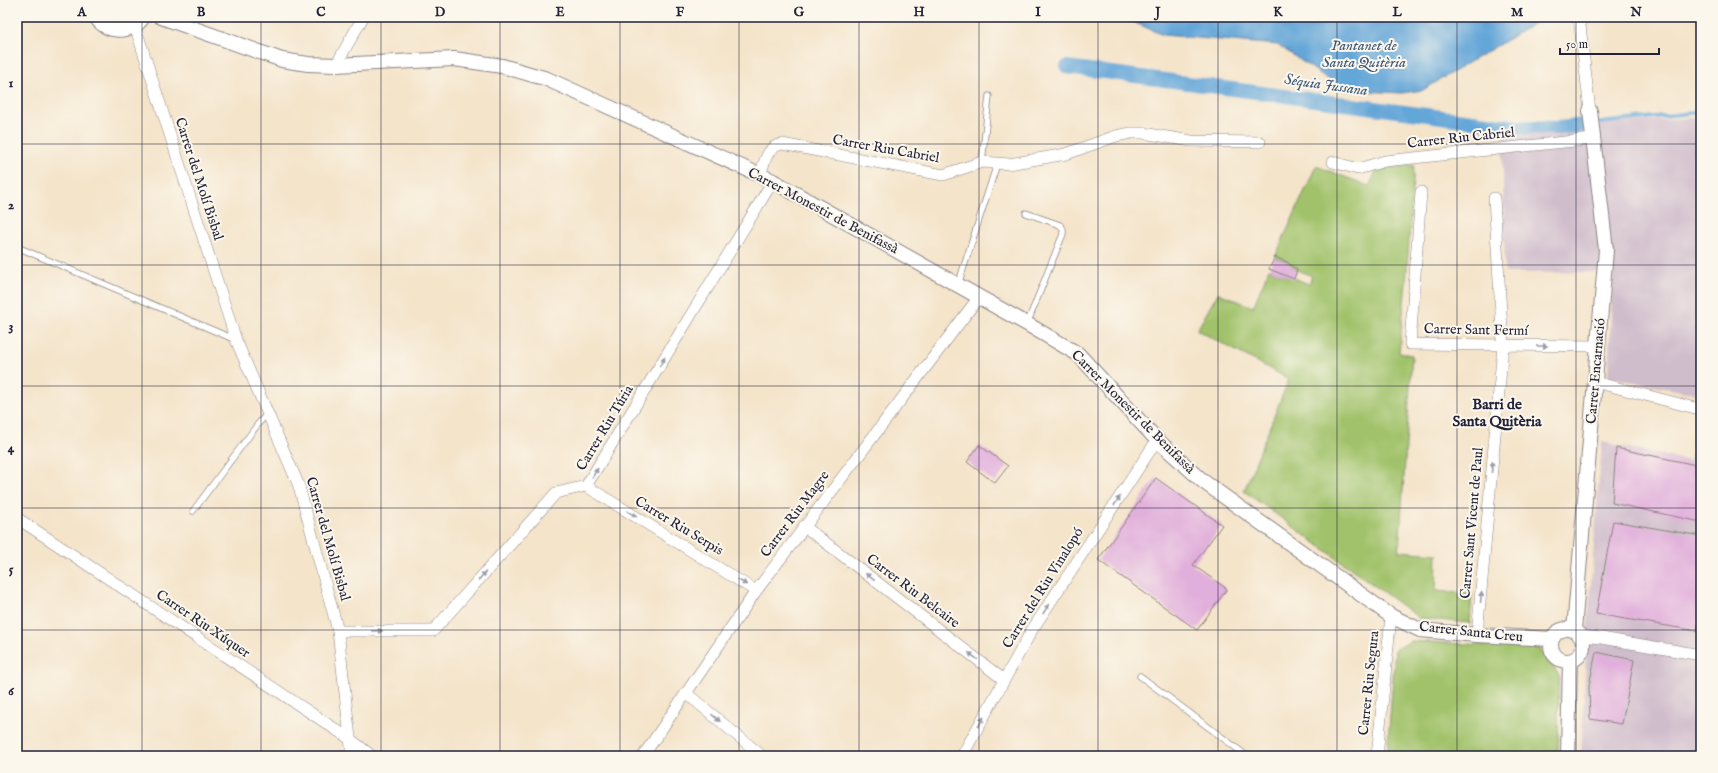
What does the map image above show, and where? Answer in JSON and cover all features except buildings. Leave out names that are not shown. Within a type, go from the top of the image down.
[{"type":"street","points":[[96,17],[106,27],[115,30],[125,30],[139,22]]},
{"type":"street","name":"Carrer Monestir de Benifassà","points":[[162,17],[282,60],[308,64],[336,65],[454,60],[502,66],[547,79],[773,181],[1078,354],[1157,440],[1204,482],[1392,616]]},
{"type":"street","points":[[336,65],[363,17]]},
{"type":"street","points":[[1579,17],[1589,105]]},
{"type":"street","name":"Carrer del Molí Bisbal","points":[[139,22],[236,340],[299,486],[338,631],[352,756]]},
{"type":"street","name":"Carrer Encarnació","points":[[1577,633],[1606,250],[1589,105]]},
{"type":"street","name":"Carrer Riu Cabriel","points":[[760,175],[769,150],[774,146],[782,144],[939,174],[951,173],[982,162],[1009,164],[1066,154],[1116,136],[1131,134],[1143,133],[1191,141],[1260,142]]},
{"type":"street","name":"Carrer Riu Cabriel","points":[[1333,162],[1358,168],[1385,162],[1593,139]]},
{"type":"street","name":"Carrer Riu Túria","points":[[338,631],[433,631],[556,493],[586,486],[773,181]]},
{"type":"street","name":"Carrer Sant Fermí","points":[[1421,192],[1410,344],[1598,346]]},
{"type":"street","name":"Carrer Sant Vicent de Paul","points":[[1477,635],[1503,346],[1494,198]]},
{"type":"street","name":"Carrer Riu Magre","points":[[642,756],[756,590],[979,297]]},
{"type":"street","points":[[1595,382],[1695,408]]},
{"type":"street","name":"Carrer del Riu Vinalopó","points":[[962,756],[1032,630],[1157,440]]},
{"type":"street","name":"Carrer Riu Serpis","points":[[586,486],[756,590]]},
{"type":"street","name":"Carrer Riu Xúquer","points":[[17,518],[350,739],[372,756]]},
{"type":"street","name":"Carrer Riu Belcaire","points":[[804,526],[1004,680]]},
{"type":"street","name":"Carrer Santa Creu","points":[[1392,616],[1420,630],[1552,640]]},
{"type":"street","name":"Carrer Riu Segura","points":[[1377,755],[1392,616]]},
{"type":"street","points":[[1577,633],[1584,643],[1583,650],[1579,656],[1570,661],[1560,660],[1554,654],[1552,649],[1552,640],[1561,630],[1701,655]]},
{"type":"street","points":[[1568,756],[1570,661]]},
{"type":"street","points":[[686,693],[762,756]]},
{"type":"lane","points":[[982,162],[989,96]]},
{"type":"lane","points":[[958,285],[997,164]]},
{"type":"lane","points":[[1026,213],[1060,226],[1063,229],[1063,234],[1027,324]]},
{"type":"lane","points":[[17,248],[236,340]]},
{"type":"lane","points":[[193,511],[258,424],[268,414]]},
{"type":"lane","points":[[1140,676],[1247,756]]},
{"type":"shaded area","points":[[1701,117],[1701,395],[1608,377],[1613,272],[1505,273],[1502,131]]},
{"type":"shaded area","points":[[1701,406],[1701,756],[1581,756],[1587,635],[1602,442],[1690,461]]},
{"type":"green space","points":[[1414,165],[1406,283],[1399,353],[1412,355],[1399,551],[1437,554],[1436,591],[1472,594],[1470,623],[1419,618],[1244,491],[1289,379],[1197,330],[1218,293],[1253,307],[1269,269],[1309,284],[1312,276],[1297,270],[1287,262],[1275,257],[1316,166],[1369,186],[1377,170]]},
{"type":"green space","points":[[1411,641],[1538,648],[1559,675],[1558,756],[1387,756],[1395,650]]},
{"type":"water","name":"Pantanet de Santa Quitèria","points":[[1122,17],[1545,17],[1423,90],[1402,93],[1344,90],[1278,45],[1163,35]]},
{"type":"waterway","name":"Séquia Jussana","points":[[1067,67],[1517,127],[1559,128],[1582,125]]},
{"type":"waterway","name":"Séquia Jussana","points":[[1599,123],[1701,112]]},
{"type":"district","name":"Barri de Santa Quitèria","points":[[1497,412]]}]
